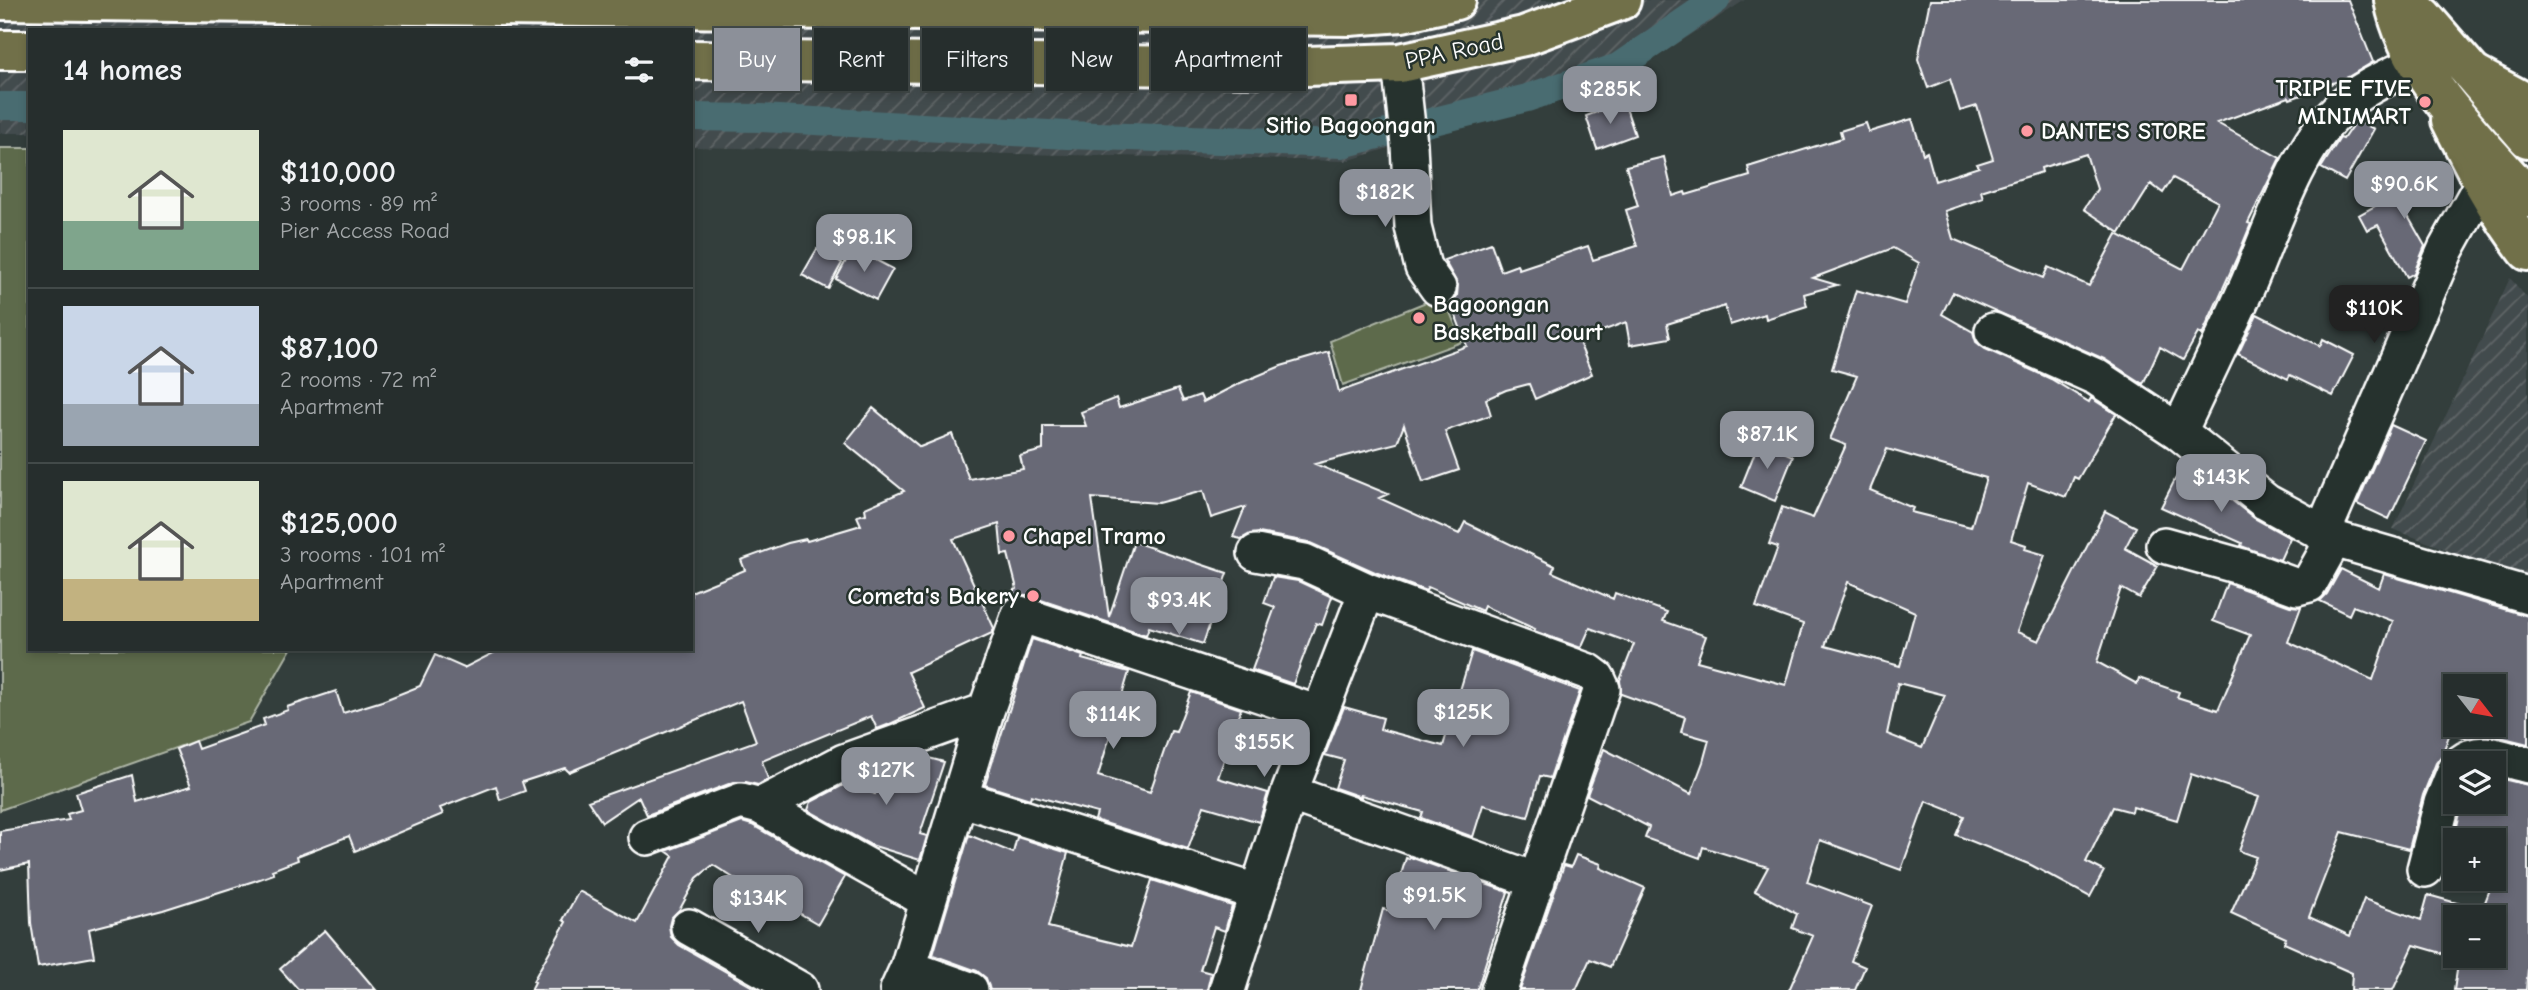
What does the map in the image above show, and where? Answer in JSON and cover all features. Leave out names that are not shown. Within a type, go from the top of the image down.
[{"type":"main road","points":[[2,0],[836,6],[1349,16],[1402,12],[1455,0]]},
{"type":"main road","name":"PPA Road","points":[[908,63],[1275,68],[1400,63],[1524,36],[1622,0]]},
{"type":"main road","points":[[2394,0],[2398,21],[2482,184],[2503,220],[2528,251]]},
{"type":"main road","points":[[2404,0],[2423,17],[2528,138]]},
{"type":"main road","points":[[41,1],[41,28]]},
{"type":"main road","points":[[0,50],[28,50]]},
{"type":"main road","name":"PPA Road","points":[[693,60],[814,62]]},
{"type":"main road","points":[[2476,76],[2528,104]]},
{"type":"main road","points":[[2427,78],[2528,198]]},
{"type":"street","points":[[836,6],[836,28]]},
{"type":"street","points":[[1400,63],[1413,227],[1423,267],[1438,288]]},
{"type":"street","points":[[2179,432],[2296,171],[2320,132],[2339,109],[2376,82],[2427,78]]},
{"type":"street","points":[[2164,545],[2239,566],[2297,587],[2309,584],[2446,249],[2482,184]]},
{"type":"street","points":[[1993,331],[2096,377],[2179,432],[2266,502],[2328,536],[2528,594]]},
{"type":"street","points":[[1256,553],[1304,562],[1367,591],[1589,672],[1597,678],[1602,689],[1499,990]]},
{"type":"street","points":[[1227,990],[1289,793],[1367,591]]},
{"type":"street","points":[[970,990],[903,979],[986,711],[1020,614],[1319,714]]},
{"type":"street","points":[[761,806],[844,762],[986,711]]},
{"type":"street","points":[[2506,760],[2528,765]]},
{"type":"street","points":[[1289,793],[1537,881]]},
{"type":"street","points":[[960,798],[1256,892]]},
{"type":"street","points":[[647,837],[741,801],[761,806],[927,900]]},
{"type":"street","points":[[2425,869],[2443,801]]},
{"type":"street","points":[[689,927],[800,990]]},
{"type":"shaded area","points":[[0,0],[1745,0],[1627,76],[1346,161],[693,147],[693,28],[28,28],[28,133],[0,133]]},
{"type":"shaded area","points":[[2510,278],[2528,299],[2528,581],[2393,529]]},
{"type":"green space","points":[[0,148],[28,148],[28,651],[290,651],[249,722],[0,810]]},
{"type":"green space","name":"Bagoongan Basketball Court","points":[[1443,295],[1462,342],[1343,385],[1330,341]]},
{"type":"building","points":[[1930,0],[2348,0],[2373,62],[2348,77],[2310,92],[2217,123],[2280,158],[2248,223],[2251,224],[2202,335],[2198,333],[2183,360],[2160,347],[2143,384],[2104,359],[1953,292],[1942,314],[1973,332],[1976,342],[1985,349],[2051,379],[2089,402],[2091,398],[2116,414],[2078,479],[2074,477],[2066,497],[2028,483],[2011,540],[2026,545],[2025,549],[2045,555],[2017,632],[2039,641],[2105,511],[2136,527],[2125,548],[2158,566],[2139,598],[2121,588],[2097,662],[2137,684],[2139,678],[2179,692],[2177,697],[2218,710],[2250,635],[2213,621],[2227,583],[2290,606],[2301,607],[2288,642],[2373,680],[2393,621],[2353,606],[2349,615],[2320,601],[2341,569],[2379,588],[2384,574],[2528,616],[2528,744],[2500,737],[2506,737],[2506,674],[2443,674],[2443,737],[2449,737],[2423,795],[2409,849],[2342,832],[2309,917],[2350,936],[2364,899],[2421,920],[2428,895],[2464,905],[2443,905],[2443,953],[2414,945],[2393,990],[2351,990],[2352,973],[2284,943],[2286,938],[2231,913],[2256,857],[2239,851],[2259,797],[2191,774],[2177,820],[2133,807],[2132,812],[2113,807],[2086,862],[2104,871],[2090,897],[2031,865],[1956,835],[1964,816],[1926,801],[1901,870],[1820,840],[1807,882],[1872,906],[1851,961],[1865,967],[1855,990],[1789,990],[1813,936],[1792,928],[1797,914],[1755,891],[1768,867],[1703,847],[1700,858],[1645,838],[1649,827],[1587,795],[1604,749],[1691,794],[1703,762],[1709,740],[1681,732],[1685,717],[1621,694],[1620,680],[1634,644],[1590,628],[1581,648],[1534,631],[1535,629],[1484,606],[1482,611],[1428,587],[1426,591],[1308,542],[1259,533],[1241,539],[1233,537],[1245,507],[1211,518],[1203,491],[1158,503],[1092,498],[1109,617],[1134,542],[1227,573],[1203,644],[1149,627],[1146,635],[1026,595],[1015,594],[1006,599],[1006,594],[1017,589],[1008,554],[1002,555],[999,524],[953,539],[994,628],[992,633],[908,672],[925,708],[877,729],[871,716],[762,761],[768,779],[758,785],[734,782],[647,815],[639,797],[602,822],[588,801],[756,741],[741,701],[569,772],[565,768],[522,782],[525,791],[500,800],[496,786],[440,808],[443,814],[355,851],[349,836],[297,856],[298,860],[272,870],[274,874],[163,910],[89,929],[94,957],[38,967],[31,923],[29,864],[0,870],[0,831],[69,820],[67,814],[81,810],[76,793],[132,775],[137,802],[191,786],[176,749],[195,741],[198,749],[265,725],[263,719],[288,710],[287,707],[336,691],[343,713],[382,701],[420,686],[435,655],[464,668],[497,651],[693,651],[693,591],[745,570],[741,560],[788,543],[807,541],[861,525],[857,516],[866,514],[865,508],[904,491],[845,443],[873,408],[920,447],[952,434],[969,479],[1023,469],[1020,456],[1043,450],[1043,426],[1086,426],[1081,412],[1116,398],[1119,408],[1178,389],[1183,401],[1200,395],[1203,402],[1281,366],[1329,352],[1339,392],[1467,346],[1451,303],[1457,296],[1458,285],[1444,260],[1491,243],[1501,271],[1517,265],[1519,269],[1588,246],[1593,260],[1637,246],[1626,210],[1638,206],[1626,166],[1664,157],[1673,196],[1685,192],[1686,195],[1750,176],[1748,167],[1842,138],[1840,131],[1866,123],[1869,132],[1912,119],[1923,154],[1927,152],[1935,181],[1979,167],[1977,164],[1993,159],[1977,106],[1960,111],[1950,79],[1928,88],[1918,59]],"holes":[[[2086,154],[2097,189],[2084,209],[2120,233],[2151,184],[2163,193],[2173,178],[2218,202],[2183,269],[2117,234],[2089,286],[2048,267],[2043,278],[1953,239],[1945,211],[1983,198],[1981,191],[2042,172],[2041,168]],[[1893,248],[1919,263],[1905,304],[1856,290],[1832,369],[1857,376],[1830,439],[1846,445],[1813,518],[1782,507],[1769,544],[1778,547],[1756,607],[1803,624],[1786,685],[1697,661],[1706,636],[1663,621],[1667,612],[1615,593],[1613,599],[1552,572],[1555,566],[1465,522],[1459,534],[1379,498],[1388,494],[1315,464],[1397,443],[1404,425],[1423,482],[1459,470],[1445,431],[1491,415],[1486,399],[1506,390],[1529,384],[1535,399],[1592,374],[1578,340],[1626,322],[1630,345],[1670,338],[1667,324],[1725,306],[1730,325],[1765,314],[1766,319],[1807,306],[1804,294],[1837,285],[1813,278]],[[1887,449],[1986,478],[1971,527],[1911,512],[1913,508],[1870,490]],[[1848,582],[1915,612],[1900,666],[1825,646]],[[1898,683],[1945,695],[1922,748],[1887,734]]]},
{"type":"building","points":[[1624,102],[1635,135],[1597,149],[1586,116]]},
{"type":"building","points":[[2356,120],[2374,129],[2345,181],[2321,168],[2340,138],[2343,139]]},
{"type":"building","points":[[2438,171],[2447,190],[2405,211],[2425,246],[2414,273],[2407,277],[2378,225],[2367,230],[2359,215]]},
{"type":"building","points":[[853,248],[893,269],[876,300],[836,279]]},
{"type":"building","points":[[817,249],[842,263],[828,289],[802,275]]},
{"type":"building","points":[[2257,314],[2320,346],[2323,339],[2354,355],[2333,396],[2290,375],[2288,379],[2238,354]]},
{"type":"building","points":[[2391,425],[2426,441],[2389,519],[2357,504]]},
{"type":"building","points":[[1759,442],[1793,456],[1775,501],[1741,487]]},
{"type":"building","points":[[2184,462],[2254,518],[2290,538],[2280,560],[2241,546],[2242,543],[2161,507]]},
{"type":"building","points":[[1273,577],[1298,581],[1332,597],[1322,625],[1316,623],[1293,684],[1252,670],[1275,607],[1264,603]]},
{"type":"building","points":[[1032,639],[1083,656],[1082,659],[1129,672],[1098,776],[1150,792],[1171,731],[1176,732],[1191,692],[1241,709],[1218,778],[1268,793],[1259,822],[1204,806],[1188,849],[1095,820],[1097,813],[1031,795],[1030,799],[985,785]]},
{"type":"building","points":[[1472,651],[1580,691],[1550,778],[1540,776],[1528,817],[1483,805],[1473,837],[1421,818],[1423,812],[1335,788],[1344,760],[1325,755],[1344,707],[1383,718],[1380,729],[1443,746]]},
{"type":"building","points":[[921,756],[944,762],[920,834],[927,836],[920,860],[871,845],[808,810],[811,802],[847,783],[875,794],[886,768]]},
{"type":"building","points":[[2506,780],[2528,785],[2526,990],[2454,990],[2457,968],[2506,968],[2506,905],[2484,905],[2489,891],[2506,891],[2506,828],[2457,828],[2460,814],[2506,814]]},
{"type":"building","points":[[742,822],[845,877],[818,924],[775,899],[773,903],[713,865],[697,878],[680,909],[671,918],[671,937],[679,945],[758,990],[531,990],[535,982],[533,981],[566,922],[563,920],[579,891],[637,923],[673,856],[666,851]]},
{"type":"building","points":[[969,835],[1013,853],[1017,837],[1068,853],[1048,927],[1131,947],[1152,880],[1232,906],[1225,931],[1214,927],[1200,970],[1211,973],[1207,990],[990,990],[986,978],[977,971],[933,955]]},
{"type":"building","points":[[1576,855],[1601,864],[1600,868],[1645,888],[1610,967],[1590,959],[1576,990],[1520,990],[1564,865],[1571,867]]},
{"type":"building","points":[[1410,857],[1508,892],[1477,990],[1361,990],[1383,909],[1390,911],[1406,858]]},
{"type":"building","points":[[325,930],[376,990],[299,990],[280,969]]},
{"type":"waterway","points":[[693,117],[761,118],[1067,135],[1342,144],[1527,98],[1618,67],[1716,0]]},
{"type":"waterway","points":[[0,106],[28,106]]},
{"type":"place","name":"Sitio Bagoongan","points":[[1351,100]]},
{"type":"place","name":"TRIPLE FIVE MINIMART","points":[[2425,102]]},
{"type":"place","name":"DANTE'S STORE","points":[[2027,131]]},
{"type":"place","name":"Bagoongan Basketball Court","points":[[1419,318]]},
{"type":"place","name":"Chapel Tramo","points":[[1009,536]]},
{"type":"place","name":"Cometa's Bakery","points":[[1033,596]]}]
